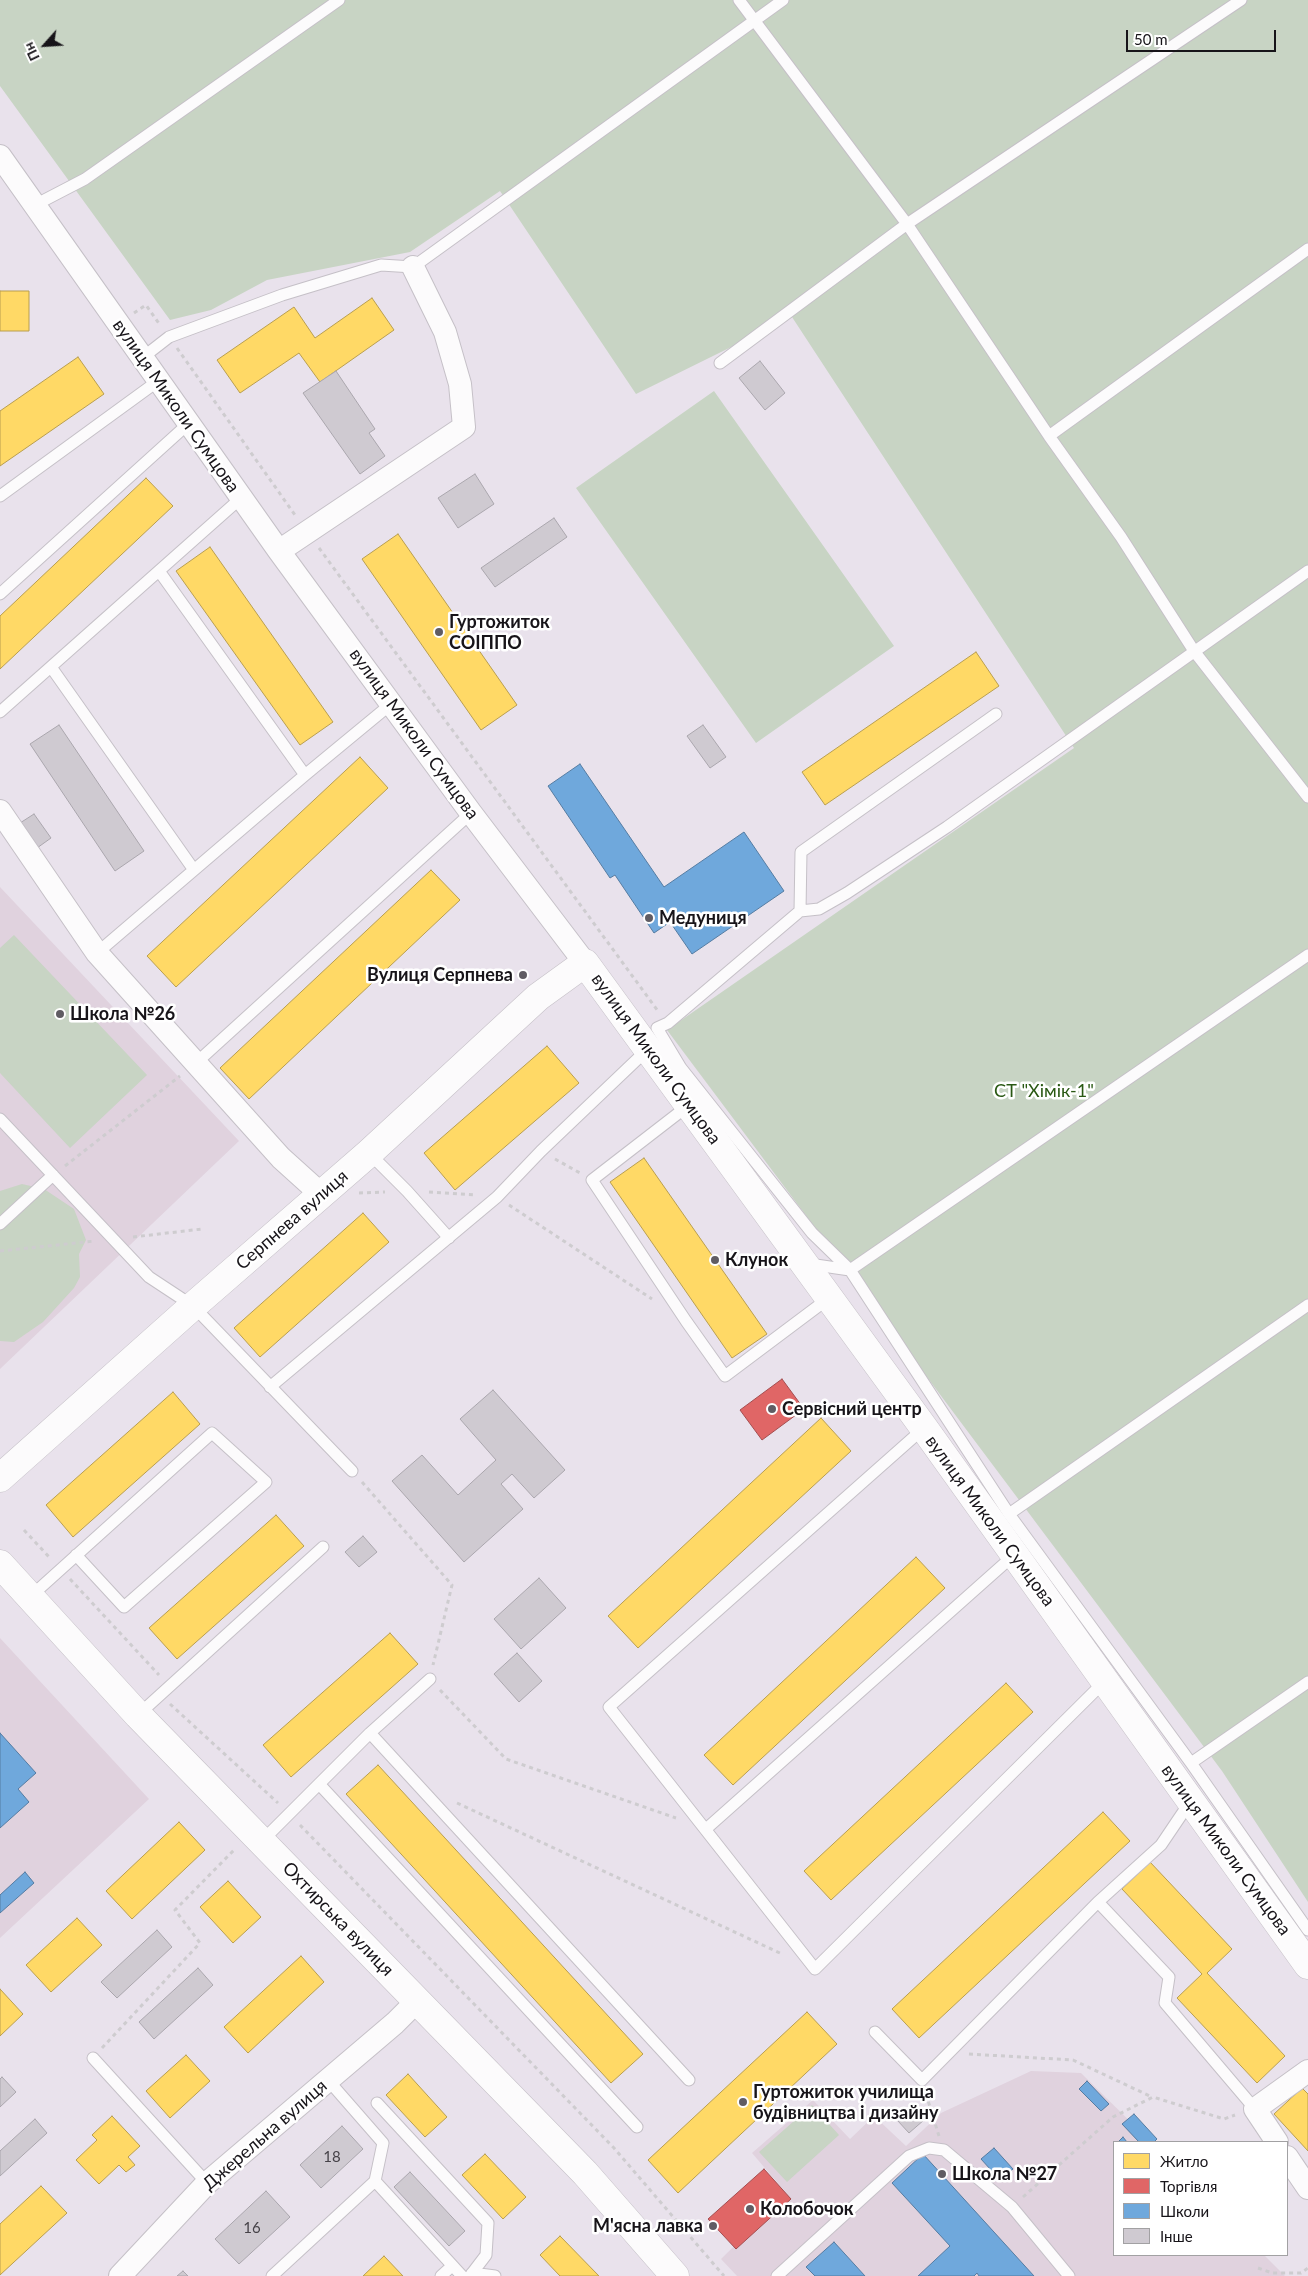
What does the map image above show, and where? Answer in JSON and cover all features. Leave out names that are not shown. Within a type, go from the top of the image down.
[{"type":"street","name":"вулиця Миколи Сумцова","points":[[0,156],[241,498],[471,813],[585,963],[654,1034],[690,1105],[924,1428],[1308,1965]]},
{"type":"street","points":[[279,551],[464,427],[460,384],[445,332],[413,267]]},
{"type":"street","points":[[0,811],[97,953],[281,1158],[322,1195]]},
{"type":"street","name":"Серпнева вулиця","points":[[0,1478],[192,1306],[369,1153],[538,997],[585,963]]},
{"type":"street","name":"Охтирська вулиця","points":[[0,1564],[138,1715],[585,2173],[675,2276]]},
{"type":"street","name":"Джерельна вулиця","points":[[120,2276],[206,2183],[396,2023],[417,2001]]},
{"type":"street","points":[[1276,2141],[1254,2109],[1308,2071]]},
{"type":"street","points":[[1288,2158],[1308,2188]]},
{"type":"lane","points":[[34,205],[84,179],[339,0]]},
{"type":"lane","points":[[739,0],[907,224],[1049,436],[1121,537],[1194,652],[1308,797]]},
{"type":"lane","points":[[142,358],[169,337],[282,295],[381,265],[413,267],[783,0]]},
{"type":"lane","points":[[720,363],[907,224],[1241,0]]},
{"type":"lane","points":[[1049,436],[1308,249]]},
{"type":"lane","points":[[0,496],[158,381]]},
{"type":"lane","points":[[0,594],[188,424]]},
{"type":"lane","points":[[0,712],[241,498]]},
{"type":"lane","points":[[159,571],[305,775]]},
{"type":"lane","points":[[270,1387],[498,1197],[654,1034],[800,911],[819,908],[847,894],[947,827],[1308,571]]},
{"type":"lane","points":[[51,667],[194,870]]},
{"type":"lane","points":[[97,953],[305,775],[392,704]]},
{"type":"lane","points":[[800,911],[801,852],[996,714]]},
{"type":"lane","points":[[196,1064],[471,813]]},
{"type":"lane","points":[[805,1263],[850,1270],[1308,955]]},
{"type":"lane","points":[[654,1034],[812,1233],[850,1270],[1009,1514],[1191,1763],[1308,1930]]},
{"type":"lane","points":[[690,1105],[592,1180],[725,1376],[829,1298]]},
{"type":"lane","points":[[0,1119],[149,1277],[192,1306],[352,1471]]},
{"type":"lane","points":[[369,1153],[407,1191],[449,1238]]},
{"type":"lane","points":[[0,1224],[53,1175]]},
{"type":"lane","points":[[1009,1514],[1308,1305]]},
{"type":"lane","points":[[924,1428],[609,1707],[815,1969],[1105,1681]]},
{"type":"lane","points":[[30,1597],[212,1433],[266,1482],[124,1607],[76,1556]]},
{"type":"lane","points":[[138,1715],[323,1547]]},
{"type":"lane","points":[[706,1829],[1014,1555]]},
{"type":"lane","points":[[262,1841],[370,1733],[430,1679]]},
{"type":"lane","points":[[1191,1763],[1308,1682]]},
{"type":"lane","points":[[370,1733],[689,2080]]},
{"type":"lane","points":[[320,1785],[637,2127]]},
{"type":"lane","points":[[875,2032],[922,2080],[1098,1902],[1161,1845],[1190,1802]]},
{"type":"lane","points":[[1098,1902],[1169,1977],[1165,2003],[1254,2109]]},
{"type":"lane","points":[[93,2058],[206,2183]]},
{"type":"lane","points":[[272,2276],[375,2181],[383,2143],[328,2080]]},
{"type":"lane","points":[[377,2103],[488,2223],[486,2255],[468,2275]]},
{"type":"lane","points":[[777,2276],[909,2156],[929,2148],[944,2150],[1012,2207],[1069,2276]]},
{"type":"lane","points":[[375,2181],[452,2266],[468,2275],[495,2276]]},
{"type":"lane","points":[[441,2276],[452,2266]]},
{"type":"path","points":[[118,324],[146,305],[307,532],[654,1034]]},
{"type":"path","points":[[53,1175],[196,1064]]},
{"type":"path","points":[[541,1151],[592,1180]]},
{"type":"path","points":[[498,1197],[653,1300]]},
{"type":"path","points":[[352,1471],[452,1585],[430,1679],[506,1759],[706,1829]]},
{"type":"path","points":[[24,1530],[170,1687]]},
{"type":"path","points":[[161,1695],[290,1814],[614,2148],[724,2276]]},
{"type":"path","points":[[455,1803],[815,1969]]},
{"type":"path","points":[[93,2058],[200,1944],[175,1910],[234,1850]]},
{"type":"path","points":[[949,2053],[1073,2060],[1153,2097],[1224,2119],[1254,2109]]},
{"type":"path","points":[[922,2080],[944,2150]]},
{"type":"path","points":[[1012,2207],[1113,2117],[1153,2097]]},
{"type":"path","points":[[1258,2268],[1272,2273],[1301,2273],[1308,2268]]},
{"type":"shaded area","name":"Школа №26","points":[[0,887],[239,1141],[0,1369]]},
{"type":"shaded area","points":[[0,1638],[149,1799],[0,1938]]},
{"type":"shaded area","name":"Школа №27","points":[[1031,2071],[1081,2073],[1150,2141],[1113,2141],[1113,2256],[1265,2256],[1285,2276],[737,2276],[721,2259],[787,2194],[752,2153],[813,2100],[850,2139],[874,2116],[906,2146],[941,2113]]},
{"type":"green space","name":"СТ \"Хімік-1\"","points":[[0,0],[1308,0],[1308,1902],[1222,1771],[667,1030],[1074,748],[792,317],[636,394],[500,191],[410,252],[267,280],[211,310],[170,320],[0,86]]},
{"type":"green space","points":[[714,391],[894,646],[756,743],[576,488]]},
{"type":"green space","points":[[14,935],[147,1075],[70,1148],[0,1073],[0,948]]},
{"type":"green space","points":[[22,1184],[44,1189],[74,1209],[86,1240],[79,1254],[80,1277],[74,1288],[43,1322],[14,1342],[0,1341],[0,1191]]},
{"type":"green space","points":[[812,2105],[839,2135],[787,2182],[759,2152]]},
{"type":"building: Житло","points":[[0,291],[29,291],[29,331],[0,331]]},
{"type":"building: Житло","points":[[372,298],[394,330],[320,382],[299,353],[240,393],[217,360],[294,307],[315,338]]},
{"type":"building: Житло","points":[[78,357],[104,394],[0,466],[0,411]]},
{"type":"building: Житло","points":[[146,478],[173,506],[0,669],[0,616]]},
{"type":"building: Житло","name":"Гуртожиток СОІППО","points":[[398,534],[517,705],[481,730],[362,559]]},
{"type":"building: Житло","points":[[210,547],[333,722],[300,745],[176,571]]},
{"type":"building: Житло","points":[[976,652],[999,686],[825,805],[802,772]]},
{"type":"building: Житло","points":[[360,757],[388,788],[176,987],[147,956]]},
{"type":"building: Житло","points":[[431,870],[460,900],[249,1099],[220,1068]]},
{"type":"building: Житло","points":[[547,1046],[579,1083],[455,1190],[424,1153]]},
{"type":"building: Житло","points":[[644,1158],[767,1334],[732,1358],[610,1182]]},
{"type":"building: Житло","points":[[363,1213],[389,1242],[260,1357],[234,1328]]},
{"type":"building: Житло","points":[[173,1392],[200,1424],[73,1537],[46,1505]]},
{"type":"building: Житло","points":[[821,1418],[851,1451],[638,1648],[608,1616]]},
{"type":"building: Житло","points":[[276,1515],[304,1546],[177,1659],[149,1628]]},
{"type":"building: Житло","points":[[916,1557],[945,1588],[733,1785],[704,1755]]},
{"type":"building: Житло","points":[[390,1633],[418,1664],[291,1777],[263,1745]]},
{"type":"building: Житло","points":[[1006,1683],[1033,1712],[831,1900],[804,1871]]},
{"type":"building: Житло","points":[[378,1765],[643,2054],[611,2083],[346,1794]]},
{"type":"building: Житло","points":[[1103,1812],[1130,1841],[919,2038],[892,2009]]},
{"type":"building: Житло","points":[[179,1822],[205,1850],[132,1919],[106,1891]]},
{"type":"building: Житло","points":[[1150,1862],[1232,1949],[1207,1973],[1285,2056],[1257,2083],[1177,1998],[1202,1974],[1122,1889]]},
{"type":"building: Житло","points":[[228,1881],[261,1917],[233,1943],[200,1907]]},
{"type":"building: Житло","points":[[77,1918],[102,1945],[51,1992],[26,1965]]},
{"type":"building: Житло","points":[[301,1956],[324,1982],[248,2053],[224,2027]]},
{"type":"building: Житло","points":[[0,1989],[23,2014],[0,2036]]},
{"type":"building: Житло","name":"Гуртожиток училища будівництва і дизайну","points":[[807,2012],[837,2044],[678,2193],[648,2160]]},
{"type":"building: Житло","points":[[186,2055],[210,2081],[170,2118],[146,2091]]},
{"type":"building: Житло","points":[[408,2074],[447,2117],[425,2137],[386,2095]]},
{"type":"building: Житло","points":[[1302,2088],[1308,2094],[1308,2151],[1274,2114]]},
{"type":"building: Житло","points":[[112,2116],[140,2146],[128,2157],[135,2165],[126,2172],[119,2165],[99,2184],[76,2160],[97,2140],[92,2135]]},
{"type":"building: Житло","points":[[485,2154],[526,2197],[503,2219],[462,2175]]},
{"type":"building: Житло","points":[[41,2186],[67,2213],[0,2275],[0,2224]]},
{"type":"building: Житло","points":[[560,2236],[599,2276],[560,2276],[540,2255]]},
{"type":"building: Житло","points":[[384,2256],[403,2276],[363,2276]]},
{"type":"building: Торгівля","name":"Сервісний центр","points":[[782,1379],[804,1409],[762,1440],[740,1410]]},
{"type":"building: Торгівля","name":"Колобочок","points":[[764,2169],[791,2199],[736,2249],[708,2219]]},
{"type":"building: Школи","points":[[580,764],[664,887],[744,832],[784,891],[692,954],[670,922],[654,933],[615,875],[610,878],[548,786]]},
{"type":"building: Школи","points":[[0,1733],[36,1773],[18,1789],[29,1802],[0,1828]]},
{"type":"building: Школи","points":[[25,1872],[34,1883],[0,1913],[0,1895]]},
{"type":"building: Школи","points":[[1087,2081],[1109,2104],[1101,2111],[1079,2089]]},
{"type":"building: Школи","points":[[1134,2114],[1157,2139],[1155,2141],[1138,2141],[1122,2124]]},
{"type":"building: Школи","points":[[994,2148],[1013,2169],[1000,2180],[981,2159]]},
{"type":"building: Школи","points":[[923,2154],[1034,2276],[979,2276],[977,2273],[974,2276],[918,2276],[950,2246],[892,2183]]},
{"type":"building: Школи","points":[[834,2242],[865,2276],[815,2276],[806,2267]]},
{"type":"building: Інше","points":[[760,361],[785,393],[765,410],[739,378]]},
{"type":"building: Інше","points":[[336,371],[375,429],[369,433],[385,456],[360,474],[303,393]]},
{"type":"building: Інше","points":[[475,474],[494,504],[458,528],[438,498]]},
{"type":"building: Інше","points":[[554,518],[567,537],[495,587],[481,568]]},
{"type":"building: Інше","points":[[59,725],[144,851],[115,871],[30,744]]},
{"type":"building: Інше","points":[[703,725],[726,757],[710,768],[687,736]]},
{"type":"building: Інше","points":[[34,814],[51,838],[37,848],[20,823]]},
{"type":"building: Інше","points":[[493,1390],[565,1470],[534,1498],[512,1474],[501,1484],[523,1509],[464,1562],[392,1481],[422,1455],[458,1495],[496,1460],[460,1419]]},
{"type":"building: Інше","points":[[363,1536],[377,1552],[359,1567],[345,1552]]},
{"type":"building: Інше","points":[[539,1578],[566,1608],[521,1649],[494,1619]]},
{"type":"building: Інше","points":[[517,1653],[542,1681],[519,1702],[494,1674]]},
{"type":"building: Інше","points":[[157,1930],[172,1947],[117,1998],[101,1982]]},
{"type":"building: Інше","points":[[198,1968],[213,1985],[154,2039],[139,2022]]},
{"type":"building: Інше","points":[[2,2077],[16,2092],[0,2107],[0,2079]]},
{"type":"building: Інше","points":[[912,2107],[924,2120],[909,2133],[897,2120]]},
{"type":"building: Інше","points":[[35,2119],[47,2133],[0,2176],[0,2151]]},
{"type":"building: Інше","points":[[342,2126],[363,2149],[321,2188],[300,2165]]},
{"type":"building: Інше","points":[[410,2172],[465,2231],[449,2246],[394,2187]]},
{"type":"building: Інше","points":[[266,2191],[290,2217],[239,2264],[215,2239]]},
{"type":"building: Інше","points":[[183,2271],[188,2276],[177,2276]]},
{"type":"place","name":"Гуртожиток СОІППО","points":[[439,632]]},
{"type":"place","name":"Медуниця","points":[[649,918]]},
{"type":"place","name":"Вулиця Серпнева","points":[[523,975]]},
{"type":"place","name":"Школа №26","points":[[60,1014]]},
{"type":"place","name":"Клунок","points":[[715,1260]]},
{"type":"place","name":"Сервісний центр","points":[[772,1409]]},
{"type":"place","name":"Гуртожиток училища будівництва і дизайну","points":[[743,2102]]},
{"type":"place","name":"Школа №27","points":[[942,2174]]},
{"type":"place","name":"Колобочок","points":[[750,2209]]},
{"type":"place","name":"М'ясна лавка","points":[[713,2226]]}]
